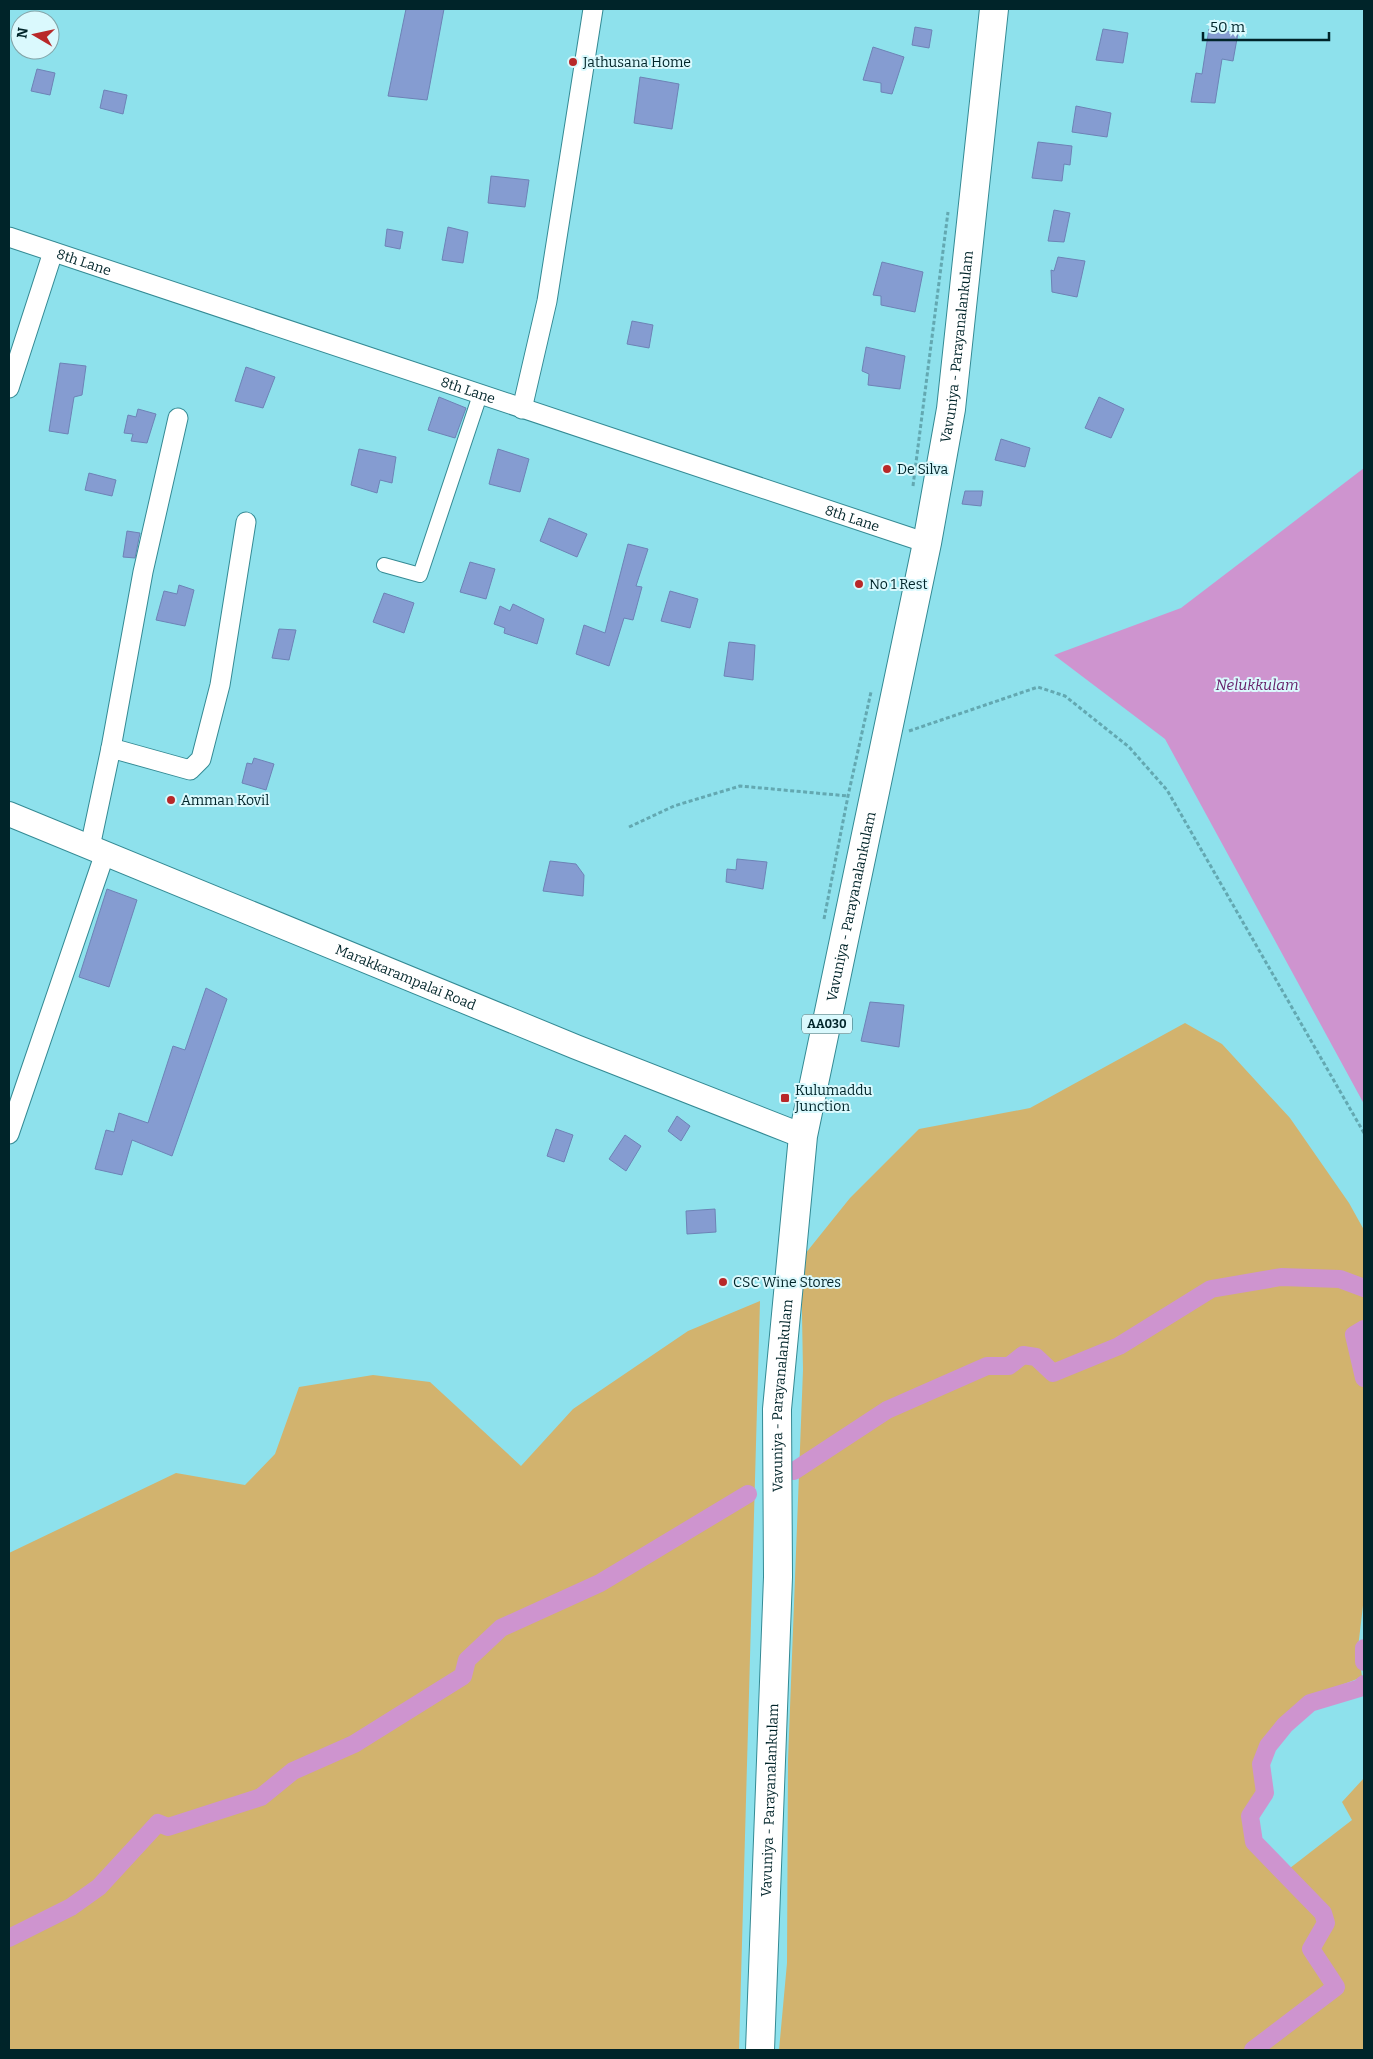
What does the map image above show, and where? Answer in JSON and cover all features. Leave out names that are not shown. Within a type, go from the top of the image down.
[{"type":"highway","name":"Vavuniya - Parayanalankulam","points":[[760,2050],[778,1577],[777,1409],[803,1136],[928,543],[951,409],[994,9]]},
{"type":"street","points":[[522,409],[548,301],[593,9]]},
{"type":"street","name":"8th Lane","points":[[9,237],[928,543]]},
{"type":"street","points":[[9,388],[53,252]]},
{"type":"street","points":[[384,565],[420,576],[480,395]]},
{"type":"street","points":[[9,1134],[15,1095],[98,850],[111,748],[143,572],[178,418]]},
{"type":"street","points":[[111,748],[190,770],[201,759],[220,685],[246,522]]},
{"type":"street","name":"Marakkarampalai Road","points":[[9,814],[576,1047],[803,1136]]},
{"type":"path","points":[[913,486],[948,211]]},
{"type":"path","points":[[887,739],[1038,687],[1065,696],[1129,747],[1167,790],[1364,1133]]},
{"type":"path","points":[[823,923],[848,796],[872,690]]},
{"type":"path","points":[[629,827],[674,806],[740,786],[848,796]]},
{"type":"shaded area","points":[[1185,1023],[1222,1044],[1290,1118],[1349,1203],[1364,1230],[1364,1597],[1358,1648],[1362,1677],[1316,1695],[1289,1714],[1267,1739],[1254,1769],[1258,1793],[1251,1843],[1281,1875],[1352,1820],[1342,1802],[1364,1778],[1364,2050],[779,2050],[787,1963],[788,1760],[803,1370],[801,1259],[850,1198],[919,1129],[1030,1108]]},
{"type":"shaded area","points":[[760,1301],[739,2050],[9,2050],[9,1553],[176,1473],[245,1485],[275,1454],[299,1387],[373,1375],[430,1382],[521,1466],[573,1409],[688,1331]]},
{"type":"water","name":"Nelukkulam","points":[[1364,468],[1364,1104],[1165,739],[1054,655],[1181,608]]},
{"type":"building","points":[[406,9],[444,9],[427,100],[388,96]]},
{"type":"building","points":[[915,27],[932,30],[929,48],[912,45]]},
{"type":"building","points":[[1103,29],[1128,33],[1123,63],[1096,60]]},
{"type":"building","points":[[1209,29],[1238,33],[1233,61],[1222,59],[1215,103],[1191,102],[1196,73],[1202,74]]},
{"type":"building","points":[[873,47],[904,57],[892,94],[881,92],[881,83],[863,80]]},
{"type":"building","points":[[37,69],[55,73],[50,95],[31,91]]},
{"type":"building","points":[[640,77],[679,84],[672,129],[634,123]]},
{"type":"building","points":[[104,90],[127,95],[123,114],[100,108]]},
{"type":"building","points":[[1076,106],[1111,113],[1107,137],[1072,132]]},
{"type":"building","points":[[1038,142],[1072,146],[1070,165],[1064,164],[1062,181],[1032,178]]},
{"type":"building","points":[[491,176],[529,180],[525,207],[488,203]]},
{"type":"building","points":[[1054,210],[1070,213],[1064,242],[1048,241]]},
{"type":"building","points":[[448,227],[468,232],[463,263],[442,260]]},
{"type":"building","points":[[387,229],[403,232],[400,249],[385,246]]},
{"type":"building","points":[[1058,257],[1085,261],[1077,297],[1052,292],[1051,270],[1054,271]]},
{"type":"building","points":[[882,262],[923,272],[915,312],[881,305],[881,296],[873,295]]},
{"type":"building","points":[[632,321],[653,325],[649,348],[627,344]]},
{"type":"building","points":[[866,347],[905,356],[900,389],[868,385],[869,374],[862,371]]},
{"type":"building","points":[[60,363],[86,366],[82,395],[74,397],[68,434],[49,431]]},
{"type":"building","points":[[246,367],[275,377],[263,408],[235,401]]},
{"type":"building","points":[[439,397],[466,408],[455,438],[428,430]]},
{"type":"building","points":[[1099,397],[1124,409],[1111,438],[1085,428]]},
{"type":"building","points":[[138,409],[156,414],[147,443],[131,441],[133,434],[124,433],[128,415],[136,417]]},
{"type":"building","points":[[1001,439],[1030,448],[1025,467],[995,460]]},
{"type":"building","points":[[359,449],[396,457],[392,483],[380,480],[377,493],[351,485]]},
{"type":"building","points":[[498,449],[529,459],[520,492],[489,484]]},
{"type":"building","points":[[89,473],[116,480],[112,496],[85,490]]},
{"type":"building","points":[[965,491],[983,491],[981,506],[962,504]]},
{"type":"building","points":[[549,518],[587,534],[577,557],[540,541]]},
{"type":"building","points":[[127,531],[140,533],[135,558],[123,557]]},
{"type":"building","points":[[628,544],[648,549],[636,586],[642,587],[633,620],[624,618],[609,666],[576,654],[584,625],[605,633]]},
{"type":"building","points":[[470,562],[495,569],[486,599],[460,592]]},
{"type":"building","points":[[179,585],[194,590],[185,626],[156,620],[164,591],[177,594]]},
{"type":"building","points":[[670,591],[698,599],[690,628],[661,621]]},
{"type":"building","points":[[384,593],[414,603],[404,633],[373,622]]},
{"type":"building","points":[[513,604],[544,619],[537,644],[504,633],[505,628],[494,624],[500,606],[510,611]]},
{"type":"building","points":[[279,629],[296,630],[289,660],[272,658]]},
{"type":"building","points":[[729,642],[755,645],[753,680],[724,676]]},
{"type":"building","points":[[254,758],[274,764],[266,790],[242,783],[247,763],[252,764]]},
{"type":"building","points":[[737,859],[767,862],[763,889],[726,882],[727,869],[736,870]]},
{"type":"building","points":[[550,861],[576,864],[584,875],[583,896],[543,891]]},
{"type":"building","points":[[107,889],[137,900],[109,987],[79,977]]},
{"type":"building","points":[[206,988],[227,999],[172,1156],[132,1140],[122,1175],[95,1169],[106,1130],[114,1132],[119,1113],[148,1123],[173,1046],[185,1050]]},
{"type":"building","points":[[870,1002],[904,1005],[899,1047],[861,1041]]},
{"type":"building","points":[[677,1116],[690,1126],[681,1141],[668,1131]]},
{"type":"building","points":[[556,1129],[573,1135],[564,1162],[547,1156]]},
{"type":"building","points":[[625,1135],[641,1146],[626,1171],[609,1159]]},
{"type":"building","points":[[715,1209],[716,1232],[687,1234],[686,1211]]},
{"type":"waterway","points":[[794,1471],[887,1410],[987,1366],[1009,1366],[1023,1355],[1036,1357],[1053,1373],[1119,1346],[1211,1289],[1281,1277],[1340,1279],[1364,1288]]},
{"type":"waterway","points":[[1364,1329],[1354,1335],[1364,1378]]},
{"type":"waterway","points":[[9,1938],[71,1907],[99,1887],[158,1823],[168,1827],[261,1797],[293,1771],[354,1744],[463,1676],[467,1660],[501,1628],[600,1583],[748,1494]]},
{"type":"waterway","points":[[1364,1648],[1364,1662]]},
{"type":"waterway","points":[[1253,2050],[1336,1987],[1311,1949],[1326,1923],[1323,1913],[1254,1842],[1250,1816],[1265,1793],[1261,1764],[1268,1746],[1285,1725],[1310,1703],[1360,1688],[1364,1684]]},
{"type":"place","name":"Jathusana Home","points":[[573,62]]},
{"type":"place","name":"De Silva","points":[[887,469]]},
{"type":"place","name":"No 1 Rest","points":[[859,584]]},
{"type":"place","name":"Amman Kovil","points":[[171,800]]},
{"type":"place","name":"Kulumaddu Junction","points":[[785,1098]]},
{"type":"place","name":"CSC Wine Stores","points":[[723,1282]]}]
